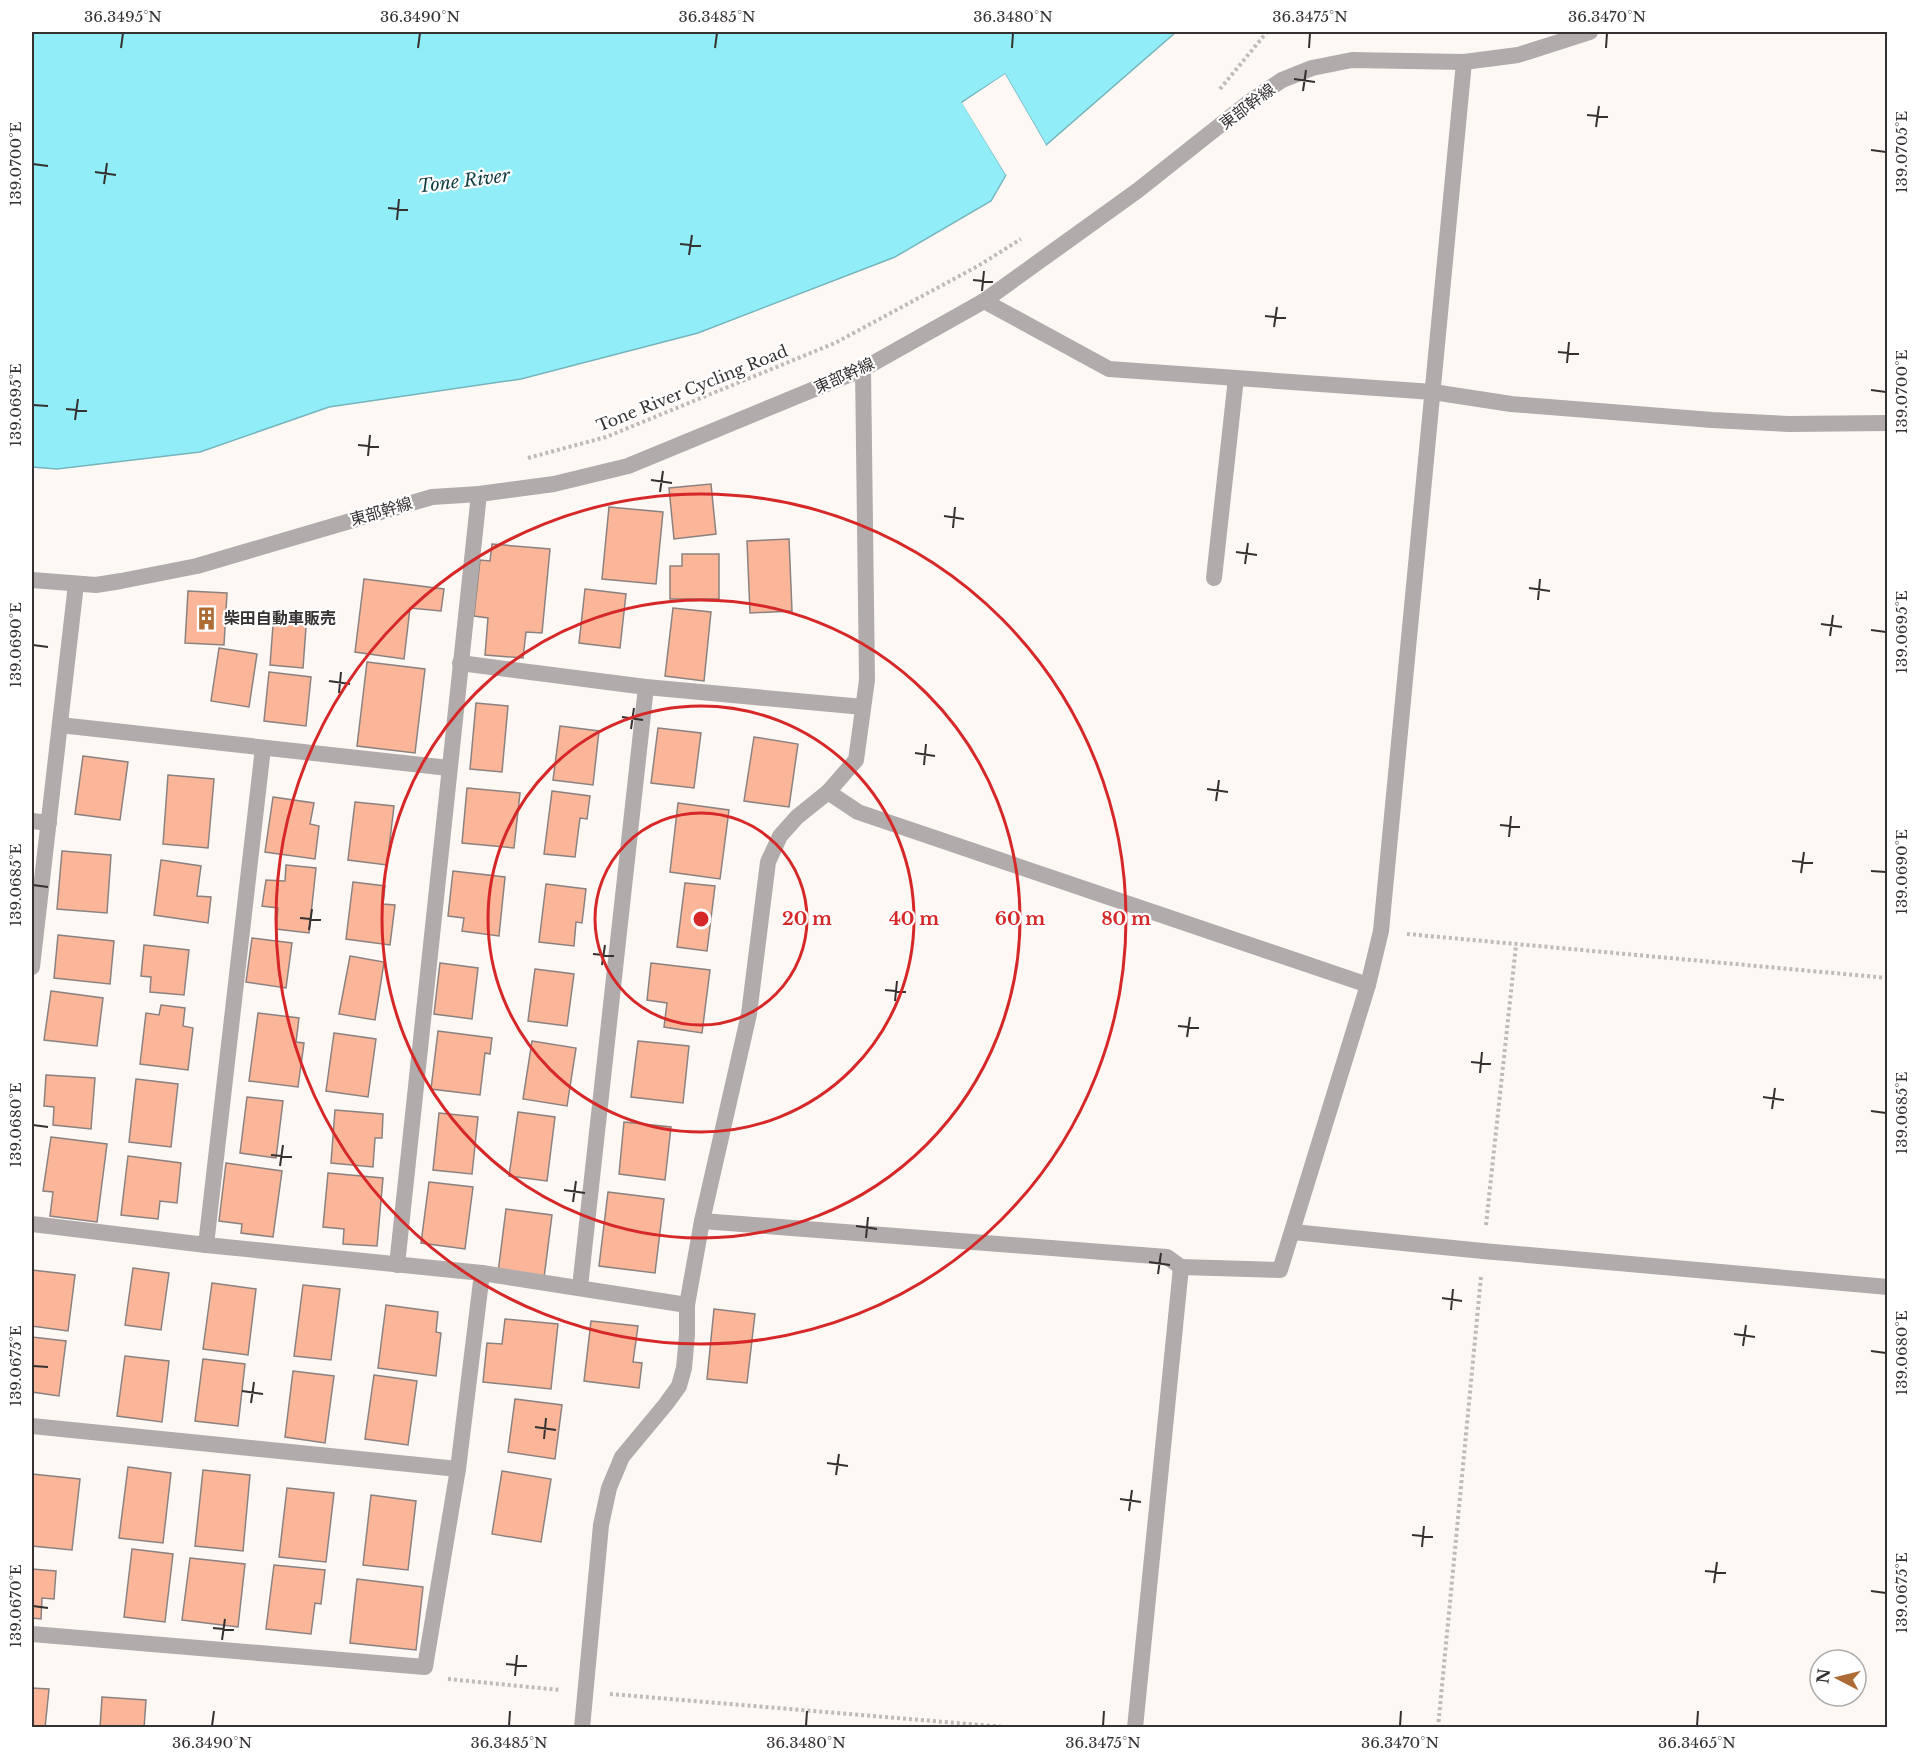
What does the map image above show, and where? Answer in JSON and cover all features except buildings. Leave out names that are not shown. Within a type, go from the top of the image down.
[{"type":"street","name":"東部幹線","points":[[32,580],[96,585],[197,566],[432,497],[479,494],[554,484],[628,466],[863,369],[984,301],[1137,191],[1248,103],[1282,80],[1312,68],[1352,60],[1464,62],[1518,55],[1590,32]]},
{"type":"street","points":[[702,1221],[1167,1257],[1181,1267],[1280,1270],[1368,985],[1381,931],[1464,62]]},
{"type":"street","points":[[984,301],[1109,369],[1433,393],[1511,404],[1712,420],[1789,424],[1887,423]]},
{"type":"street","points":[[582,1728],[601,1525],[609,1488],[622,1457],[679,1386],[684,1368],[687,1305],[702,1221],[749,1014],[768,862],[780,836],[828,792],[856,760],[867,680],[863,369]]},
{"type":"street","points":[[1214,578],[1236,378]]},
{"type":"street","points":[[397,1265],[479,494]]},
{"type":"street","points":[[32,967],[76,584]]},
{"type":"street","points":[[460,663],[646,687],[863,707]]},
{"type":"street","points":[[580,1287],[646,687]]},
{"type":"street","points":[[60,725],[449,768]]},
{"type":"street","points":[[206,1245],[263,748]]},
{"type":"street","points":[[828,792],[858,812],[1368,985]]},
{"type":"street","points":[[32,821],[49,823]]},
{"type":"street","points":[[32,1224],[206,1245],[482,1273],[687,1305]]},
{"type":"street","points":[[1293,1232],[1887,1287]]},
{"type":"street","points":[[1135,1728],[1181,1267]]},
{"type":"street","points":[[32,1634],[425,1667],[458,1469],[482,1273]]},
{"type":"street","points":[[32,1426],[458,1469]]},
{"type":"path","points":[[1220,89],[1267,32]]},
{"type":"path","name":"Tone River Cycling Road","points":[[519,460],[606,437],[835,343],[978,266],[1028,234]]},
{"type":"path","points":[[1381,931],[1887,978]]},
{"type":"path","points":[[1437,1728],[1483,1251],[1516,945]]},
{"type":"path","points":[[425,1667],[434,1677],[1016,1728]]},
{"type":"water","name":"Tone River","points":[[32,32],[1176,32],[1046,145],[1005,74],[962,102],[1006,175],[991,201],[895,257],[698,333],[521,379],[329,407],[200,452],[57,469],[32,467]]},
{"type":"pier","points":[[1005,74],[1046,145],[1044,147],[1004,78],[966,103],[1009,173],[1006,175],[962,103]]},
{"type":"place","name":"柴田自動車販売","points":[[206,618]]}]
